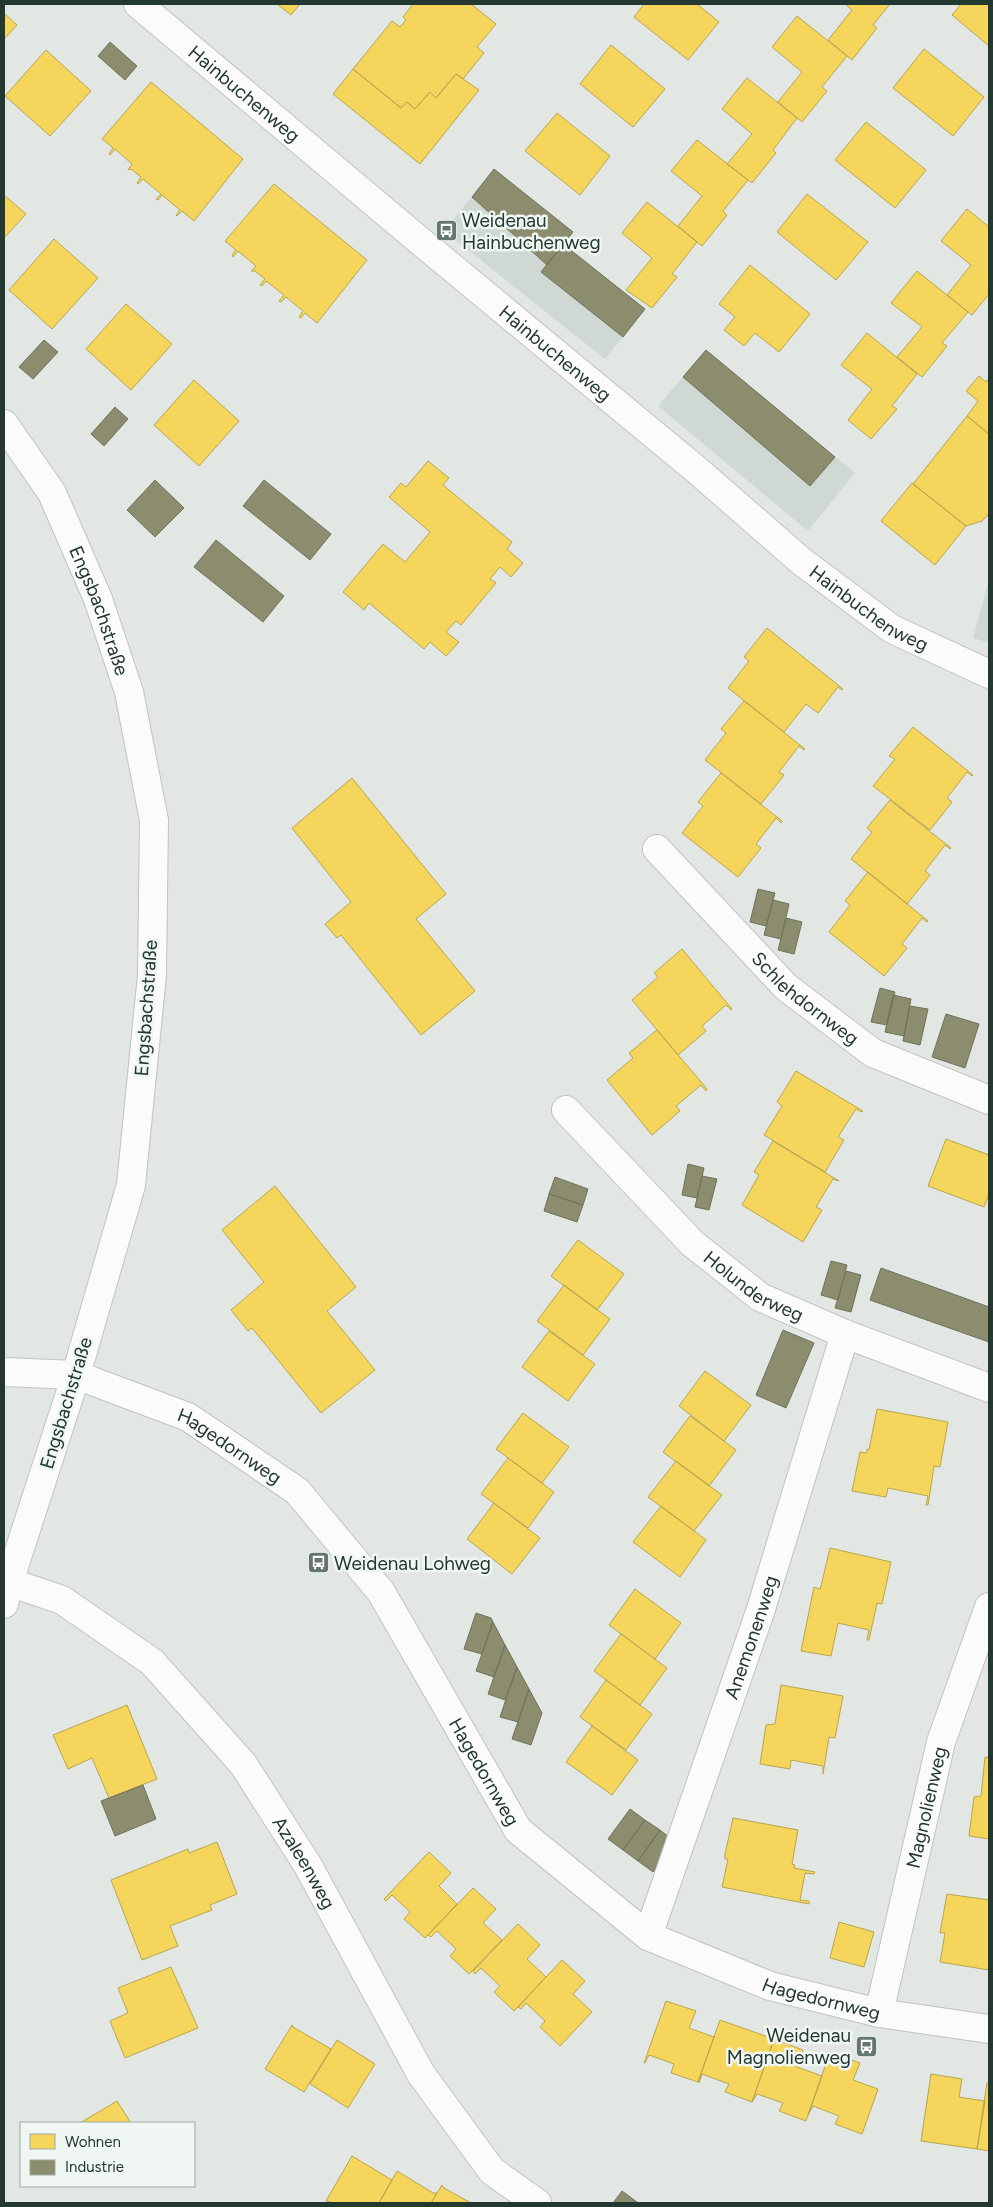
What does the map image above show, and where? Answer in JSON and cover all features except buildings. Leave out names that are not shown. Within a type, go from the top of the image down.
[{"type":"street","name":"Hainbuchenweg","points":[[138,4],[420,241],[698,470],[801,561],[892,630],[989,674]]},
{"type":"street","name":"Engsbachstraße","points":[[4,424],[52,493],[98,599],[129,692],[154,820],[152,975],[131,1185],[76,1375],[6,1593]]},
{"type":"street","name":"Schlehdornweg","points":[[657,849],[786,987],[873,1054],[989,1100]]},
{"type":"street","name":"Holunderweg","points":[[566,1110],[692,1243],[760,1297],[845,1334],[989,1388]]},
{"type":"street","name":"Anemonenweg","points":[[648,1936],[761,1609],[845,1334]]},
{"type":"street","name":"Hagedornweg","points":[[4,1372],[76,1375],[188,1418],[297,1490],[381,1592],[518,1830],[648,1936],[770,1986],[878,2013],[989,2029]]},
{"type":"street","name":"Azaleenweg","points":[[6,1593],[62,1600],[152,1662],[242,1764],[307,1864],[421,2074],[492,2171],[537,2203]]},
{"type":"street","name":"Magnolienweg","points":[[878,2013],[941,1742],[989,1607]]},
{"type":"shaded area","points":[[494,169],[573,232],[563,244],[645,309],[605,359],[444,231]]},
{"type":"shaded area","points":[[706,350],[855,473],[808,531],[658,406]]},
{"type":"shaded area","points":[[989,580],[989,643],[973,638]]},
{"type":"place","name":"Weidenau Hainbuchenweg","points":[[446,231]]},
{"type":"place","name":"Weidenau Lohweg","points":[[318,1563]]},
{"type":"place","name":"Weidenau Magnolienweg","points":[[867,2046]]}]
